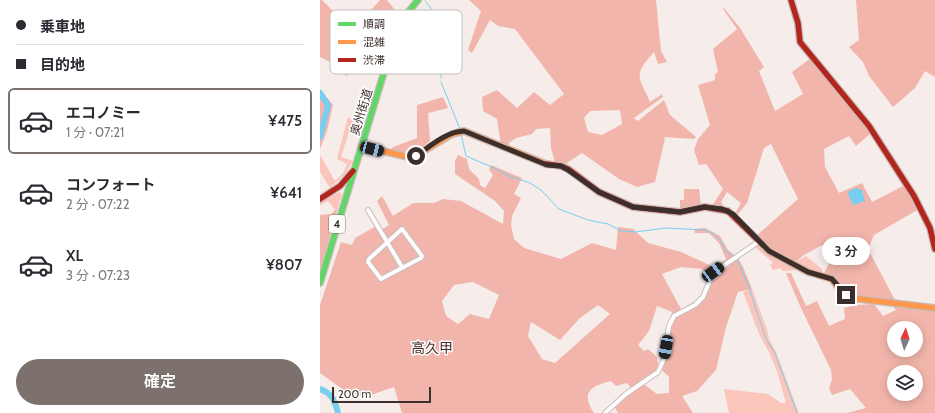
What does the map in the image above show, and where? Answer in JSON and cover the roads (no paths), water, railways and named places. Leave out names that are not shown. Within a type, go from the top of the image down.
[{"type":"main road","name":"奥州街道","points":[[410,10],[418,0]]},
{"type":"main road","points":[[791,0],[798,23],[800,42],[869,126],[914,196],[930,228],[935,249]]},
{"type":"main road","name":"奥州街道","points":[[320,199],[334,191],[346,180],[356,166],[385,74]]},
{"type":"main road","points":[[362,146],[412,158],[446,137],[456,132],[464,131],[547,165],[561,166],[599,192],[633,207],[680,212],[704,207],[728,211],[738,219],[758,242],[772,254],[808,272],[832,279],[841,291],[851,298],[935,308]]},
{"type":"main road","name":"4","points":[[320,283],[356,166]]},
{"type":"main road","points":[[334,191],[342,190],[345,198]]},
{"type":"street","points":[[368,210],[402,267]]},
{"type":"street","points":[[399,225],[402,229],[422,256],[421,258],[381,279],[368,262],[369,259],[402,229]]},
{"type":"street","points":[[605,413],[626,394],[658,372],[664,359],[669,326],[674,316],[695,305],[703,297],[713,272],[758,242]]},
{"type":"water","points":[[857,188],[862,190],[865,201],[853,205],[848,194],[849,191]]},
{"type":"waterway","points":[[425,1],[432,10]]},
{"type":"waterway","points":[[441,82],[460,129]]},
{"type":"waterway","points":[[320,93],[328,105],[320,137]]},
{"type":"waterway","points":[[461,134],[466,156],[509,176],[530,183],[541,190],[559,209],[588,220],[608,224],[621,231],[636,232],[665,228],[705,230],[713,233],[721,241],[726,251],[734,257]]},
{"type":"waterway","points":[[737,258],[766,339],[775,353],[797,413]]},
{"type":"waterway","points":[[320,389],[330,395],[336,405],[338,413]]},
{"type":"district","name":"高久甲","points":[[432,348]]}]
